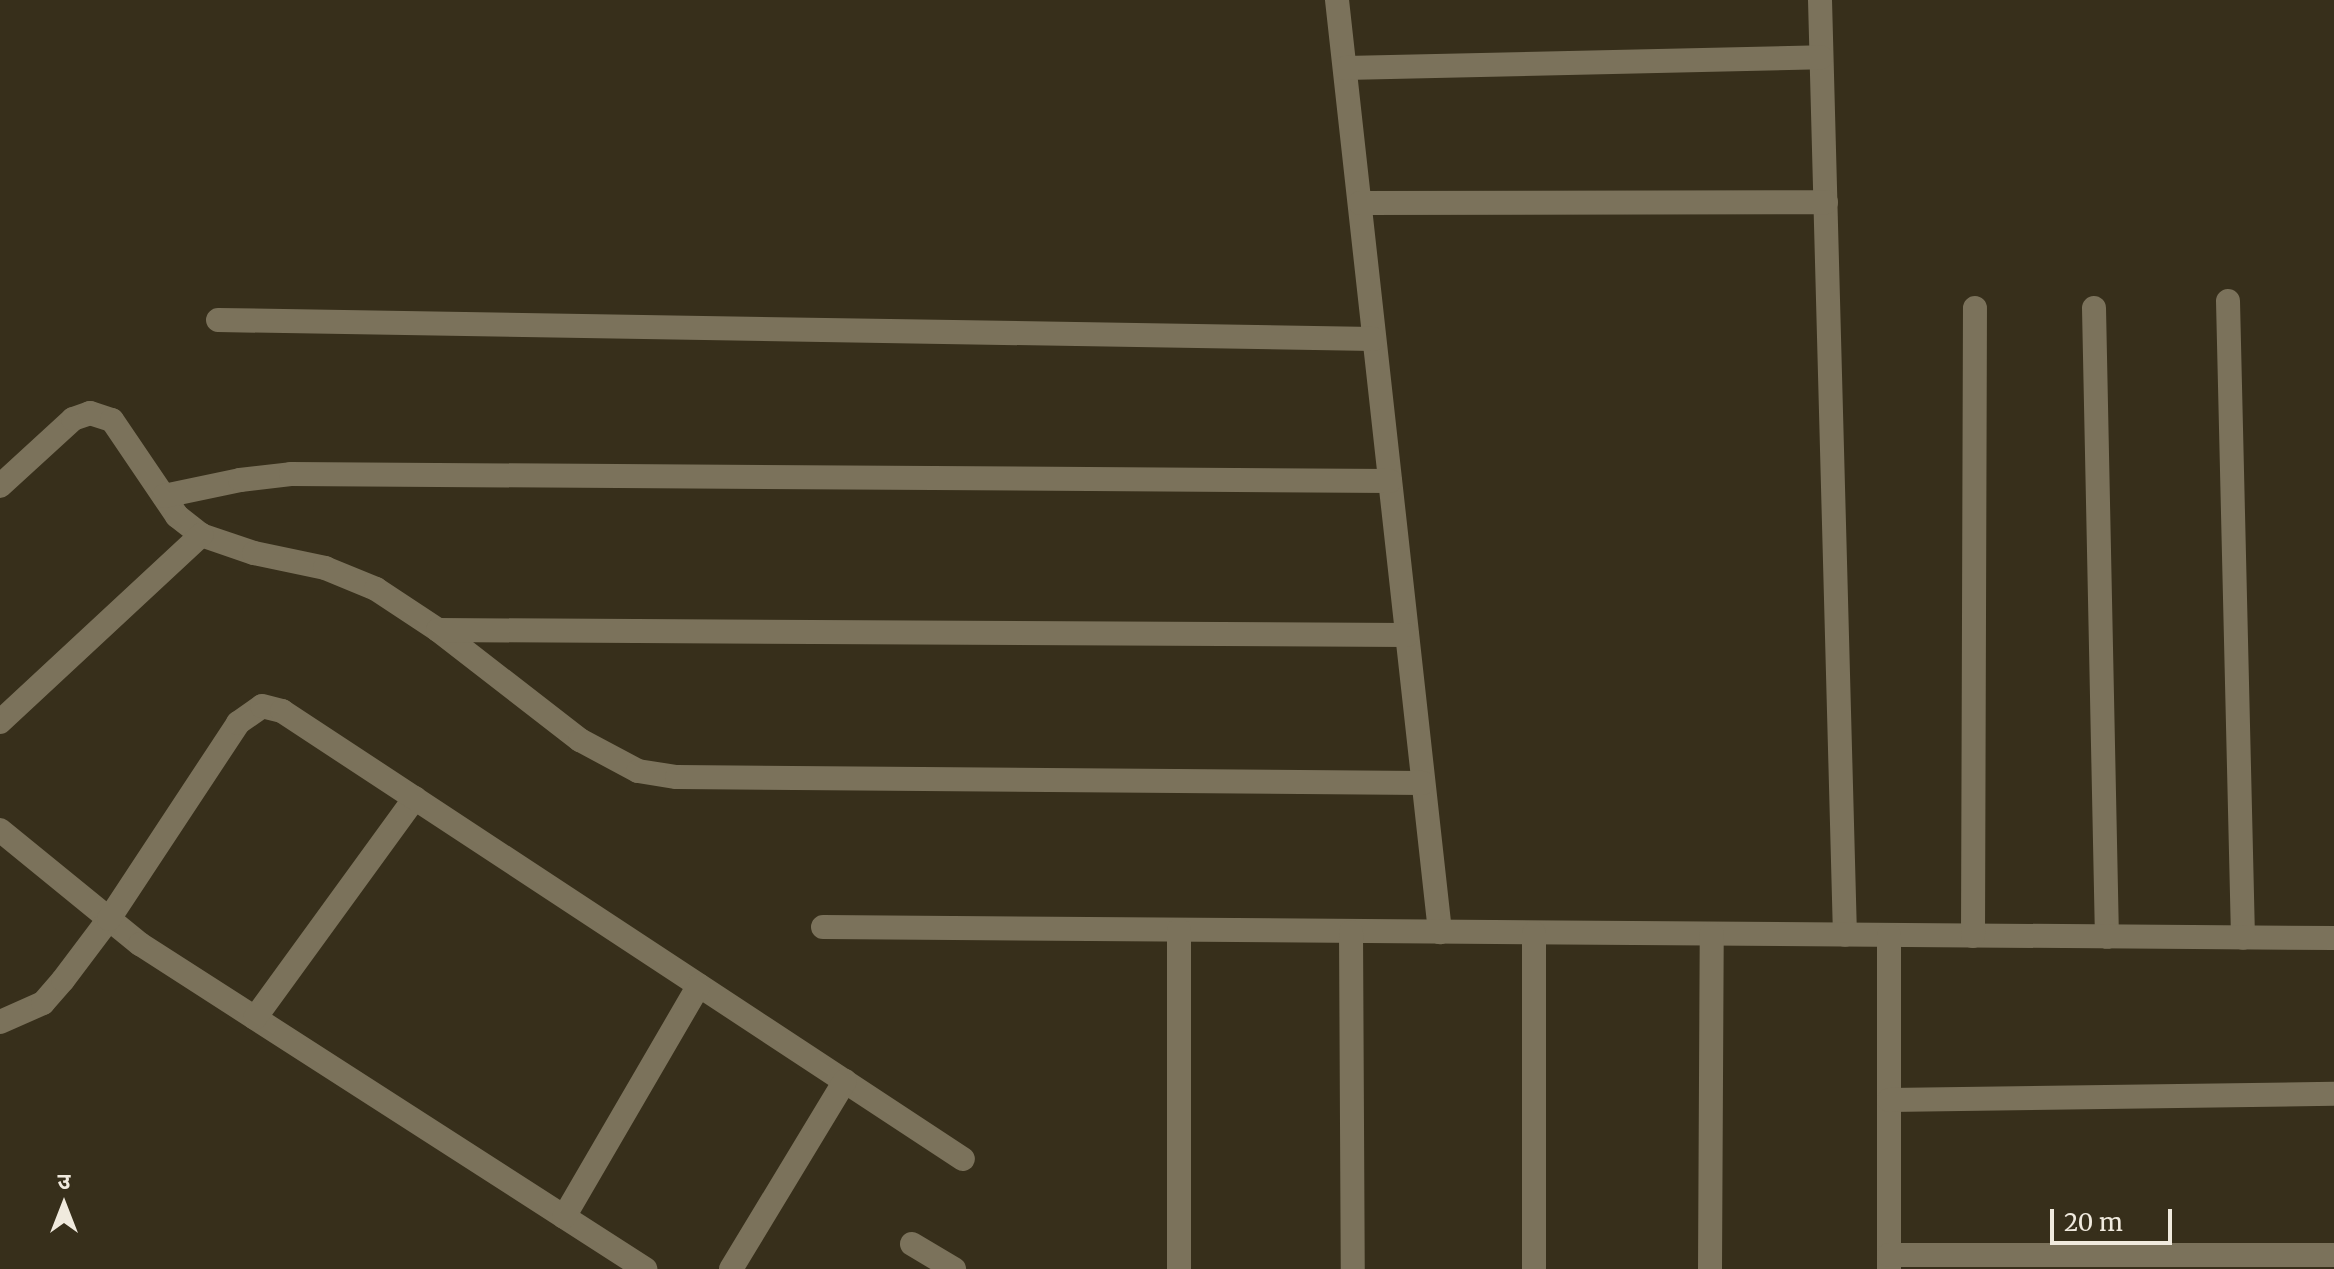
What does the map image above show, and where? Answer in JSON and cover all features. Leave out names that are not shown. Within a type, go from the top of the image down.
[{"type":"street","points":[[1337,0],[1440,932]]},
{"type":"street","points":[[1820,0],[1845,935]]},
{"type":"street","points":[[1345,68],[1821,57]]},
{"type":"street","points":[[1360,203],[1826,202]]},
{"type":"street","points":[[2228,301],[2243,938]]},
{"type":"street","points":[[1973,936],[1975,308]]},
{"type":"street","points":[[2094,308],[2107,937]]},
{"type":"street","points":[[218,320],[1374,339]]},
{"type":"street","points":[[0,486],[73,419],[90,413],[112,420],[177,516],[201,535],[254,553],[325,568],[376,589],[438,630],[580,740],[638,771],[677,777],[1423,783]]},
{"type":"street","points":[[164,496],[240,480],[291,474],[1390,481]]},
{"type":"street","points":[[0,722],[201,535]]},
{"type":"street","points":[[438,630],[1407,635]]},
{"type":"street","points":[[0,1022],[43,1003],[109,919],[238,723],[262,706],[282,711],[963,1159]]},
{"type":"street","points":[[255,1018],[415,798]]},
{"type":"street","points":[[0,830],[140,944],[645,1269]]},
{"type":"street","points":[[823,927],[2334,938]]},
{"type":"street","points":[[1179,930],[1179,1269]]},
{"type":"street","points":[[1351,932],[1353,1269]]},
{"type":"street","points":[[1534,933],[1534,1269]]},
{"type":"street","points":[[1710,1269],[1712,934]]},
{"type":"street","points":[[1889,935],[1889,1262],[2334,1255]]},
{"type":"street","points":[[564,1217],[699,985]]},
{"type":"street","points":[[731,1269],[845,1081]]},
{"type":"street","points":[[1889,1100],[2334,1094]]},
{"type":"street","points":[[912,1244],[954,1269]]}]
